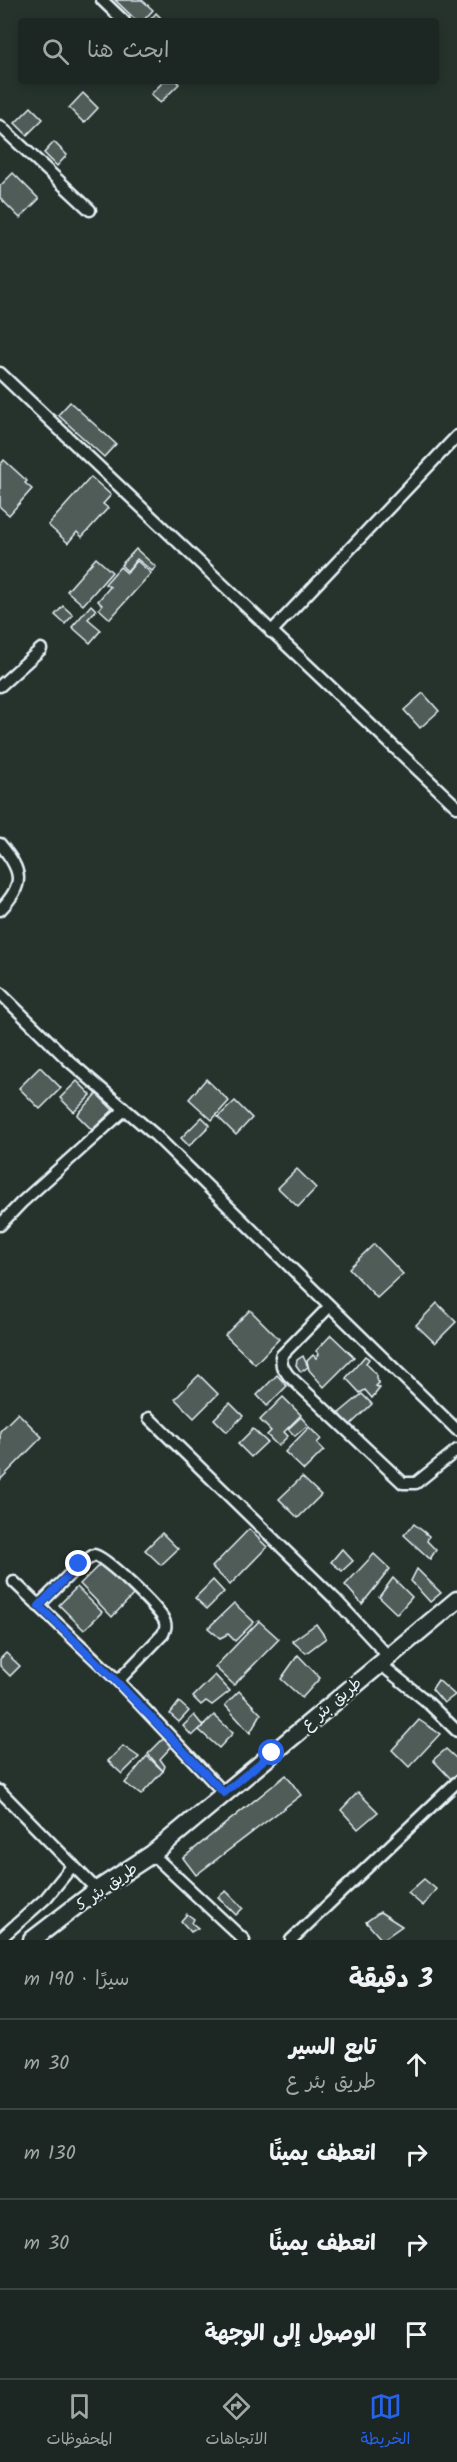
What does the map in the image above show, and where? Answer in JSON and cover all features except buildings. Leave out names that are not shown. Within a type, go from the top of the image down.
[{"type":"street","points":[[102,0],[121,18]]},
{"type":"street","points":[[0,126],[90,210]]},
{"type":"street","points":[[0,373],[271,633],[457,807]]},
{"type":"street","points":[[271,633],[457,435]]},
{"type":"street","points":[[0,686],[41,649]]},
{"type":"street","points":[[0,844],[9,855],[19,882],[13,896],[0,910]]},
{"type":"street","points":[[0,993],[69,1061],[155,1135],[457,1430]]},
{"type":"street","points":[[0,1225],[21,1203],[121,1113],[123,1107]]},
{"type":"street","points":[[329,1307],[281,1356],[282,1365],[288,1375],[403,1483],[416,1483],[457,1450]]},
{"type":"street","points":[[148,1418],[327,1591],[384,1660],[457,1731]]},
{"type":"street","points":[[39,1606],[79,1564],[94,1555],[103,1558],[126,1579],[158,1611],[166,1627],[163,1634],[117,1682]]},
{"type":"street","points":[[14,1582],[117,1682],[224,1793]]},
{"type":"street","name":"طريق بئر ع","points":[[152,1854],[457,1600]]},
{"type":"street","points":[[291,1940],[457,1782]]},
{"type":"street","points":[[0,1791],[97,1890]]},
{"type":"street","points":[[152,1854],[244,1940]]},
{"type":"street","name":"طريق بئر 5","points":[[32,1940],[97,1890],[152,1854]]},
{"type":"street","points":[[0,1939],[46,1898],[73,1865]]},
{"type":"route","points":[[79,1564],[39,1606],[117,1682],[224,1793],[272,1753]]}]
